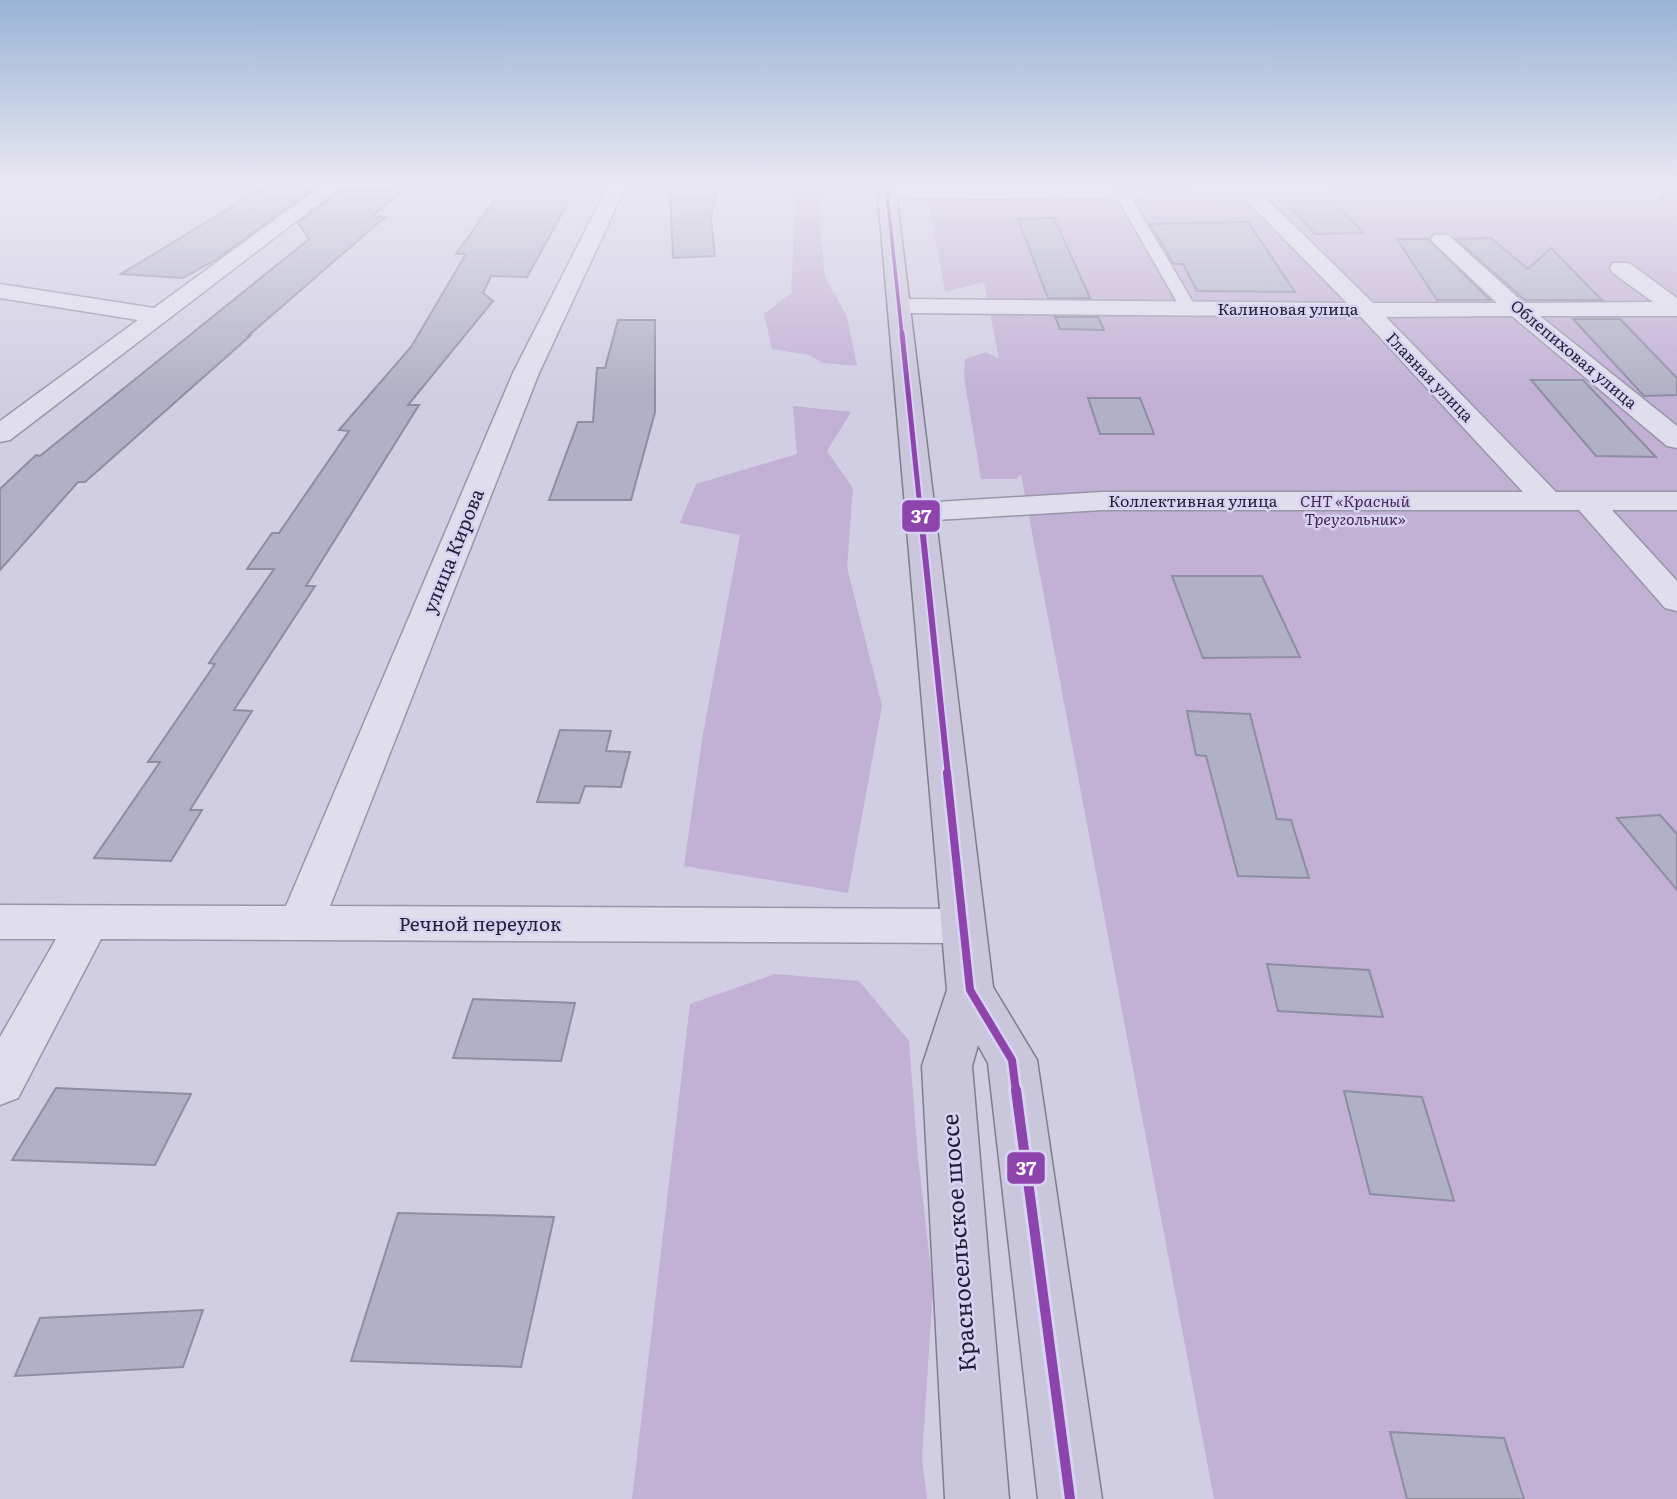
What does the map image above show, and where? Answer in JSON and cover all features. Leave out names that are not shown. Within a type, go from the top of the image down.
[{"type":"highway","name":"Красносельское шоссе","points":[[894,254],[961,926],[970,990],[1012,1060],[1070,1499]]},
{"type":"highway","name":"Красносельское шоссе","points":[[970,990],[947,1066],[977,1499]]},
{"type":"street","points":[[0,434],[242,254]]},
{"type":"street","name":"улица Кирова","points":[[301,923],[526,373],[584,254]]},
{"type":"street","name":"Главная улица","points":[[1311,254],[1548,501]]},
{"type":"street","name":"Облепиховая улица","points":[[1458,254],[1677,440]]},
{"type":"street","points":[[1621,268],[1677,309]]},
{"type":"street","points":[[0,292],[158,316]]},
{"type":"street","name":"Калиновая улица","points":[[899,306],[1367,310],[1517,307],[1677,309]]},
{"type":"street","name":"Коллективная улица","points":[[920,512],[1102,501],[1677,501]]},
{"type":"street","points":[[1587,501],[1677,601]]},
{"type":"street","name":"Речной переулок","points":[[0,922],[961,926]]},
{"type":"street","points":[[0,1083],[88,922]]},
{"type":"lane","points":[[1157,254],[1189,309]]},
{"type":"green space","points":[[793,254],[823,254],[825,276],[847,317],[857,366],[823,363],[809,355],[772,349],[764,314],[791,293]]},
{"type":"green space","name":"СНТ «Красный Треугольник»","points":[[938,254],[1677,254],[1677,1499],[1214,1499],[1021,474],[1016,479],[981,479],[964,377],[965,359],[986,352],[999,359],[984,282],[945,292]]},
{"type":"green space","points":[[793,406],[851,412],[827,451],[853,488],[847,567],[882,706],[848,893],[684,866],[703,734],[740,535],[680,523],[696,484],[797,454]]},
{"type":"green space","points":[[775,974],[859,981],[909,1041],[918,1157],[933,1289],[922,1458],[927,1499],[632,1499],[690,1004]]},
{"type":"building","points":[[154,254],[224,254],[183,278],[121,274]]},
{"type":"building","points":[[290,254],[342,254],[85,482],[78,482],[0,570],[0,489],[36,455],[40,456]]},
{"type":"building","points":[[456,254],[540,254],[527,277],[491,276],[483,293],[493,301],[408,405],[419,405],[306,586],[315,586],[234,710],[252,711],[190,810],[202,810],[171,861],[94,858],[160,762],[148,762],[215,664],[209,663],[274,569],[247,569],[272,533],[279,533],[349,431],[339,430],[411,347],[466,254]]},
{"type":"building","points":[[673,254],[715,256],[673,258]]},
{"type":"building","points":[[1031,254],[1070,254],[1090,298],[1048,298]]},
{"type":"building","points":[[1168,254],[1269,254],[1295,292],[1197,291],[1183,264],[1174,264]]},
{"type":"building","points":[[1407,254],[1443,254],[1490,300],[1437,300]]},
{"type":"building","points":[[1473,254],[1510,254],[1528,269],[1544,254],[1557,254],[1602,300],[1525,300]]},
{"type":"building","points":[[1055,317],[1098,317],[1104,330],[1060,329]]},
{"type":"building","points":[[1573,319],[1620,319],[1677,378],[1677,395],[1644,396]]},
{"type":"building","points":[[618,320],[655,320],[655,412],[631,500],[549,500],[578,422],[593,422],[597,368],[605,368]]},
{"type":"building","points":[[1531,380],[1583,380],[1656,457],[1596,456]]},
{"type":"building","points":[[1088,398],[1140,398],[1154,434],[1100,434]]},
{"type":"building","points":[[1172,576],[1262,576],[1300,657],[1203,658]]},
{"type":"building","points":[[1187,711],[1250,714],[1277,819],[1291,820],[1309,878],[1238,876],[1206,756],[1196,755]]},
{"type":"building","points":[[560,730],[611,731],[606,751],[630,752],[621,787],[585,786],[579,803],[537,802]]},
{"type":"building","points":[[1660,815],[1677,834],[1677,890],[1617,818]]},
{"type":"building","points":[[1267,964],[1369,970],[1383,1017],[1278,1011]]},
{"type":"building","points":[[473,999],[575,1003],[561,1061],[453,1058]]},
{"type":"building","points":[[56,1088],[191,1094],[155,1165],[12,1160]]},
{"type":"building","points":[[1344,1091],[1422,1097],[1454,1201],[1370,1194]]},
{"type":"building","points":[[398,1213],[554,1217],[521,1367],[351,1361]]},
{"type":"building","points":[[203,1310],[183,1367],[15,1376],[40,1318]]},
{"type":"building","points":[[1390,1432],[1504,1438],[1524,1499],[1407,1499]]},
{"type":"transit line","name":"37","points":[[893,254],[970,990],[1012,1060],[1070,1499]]}]
